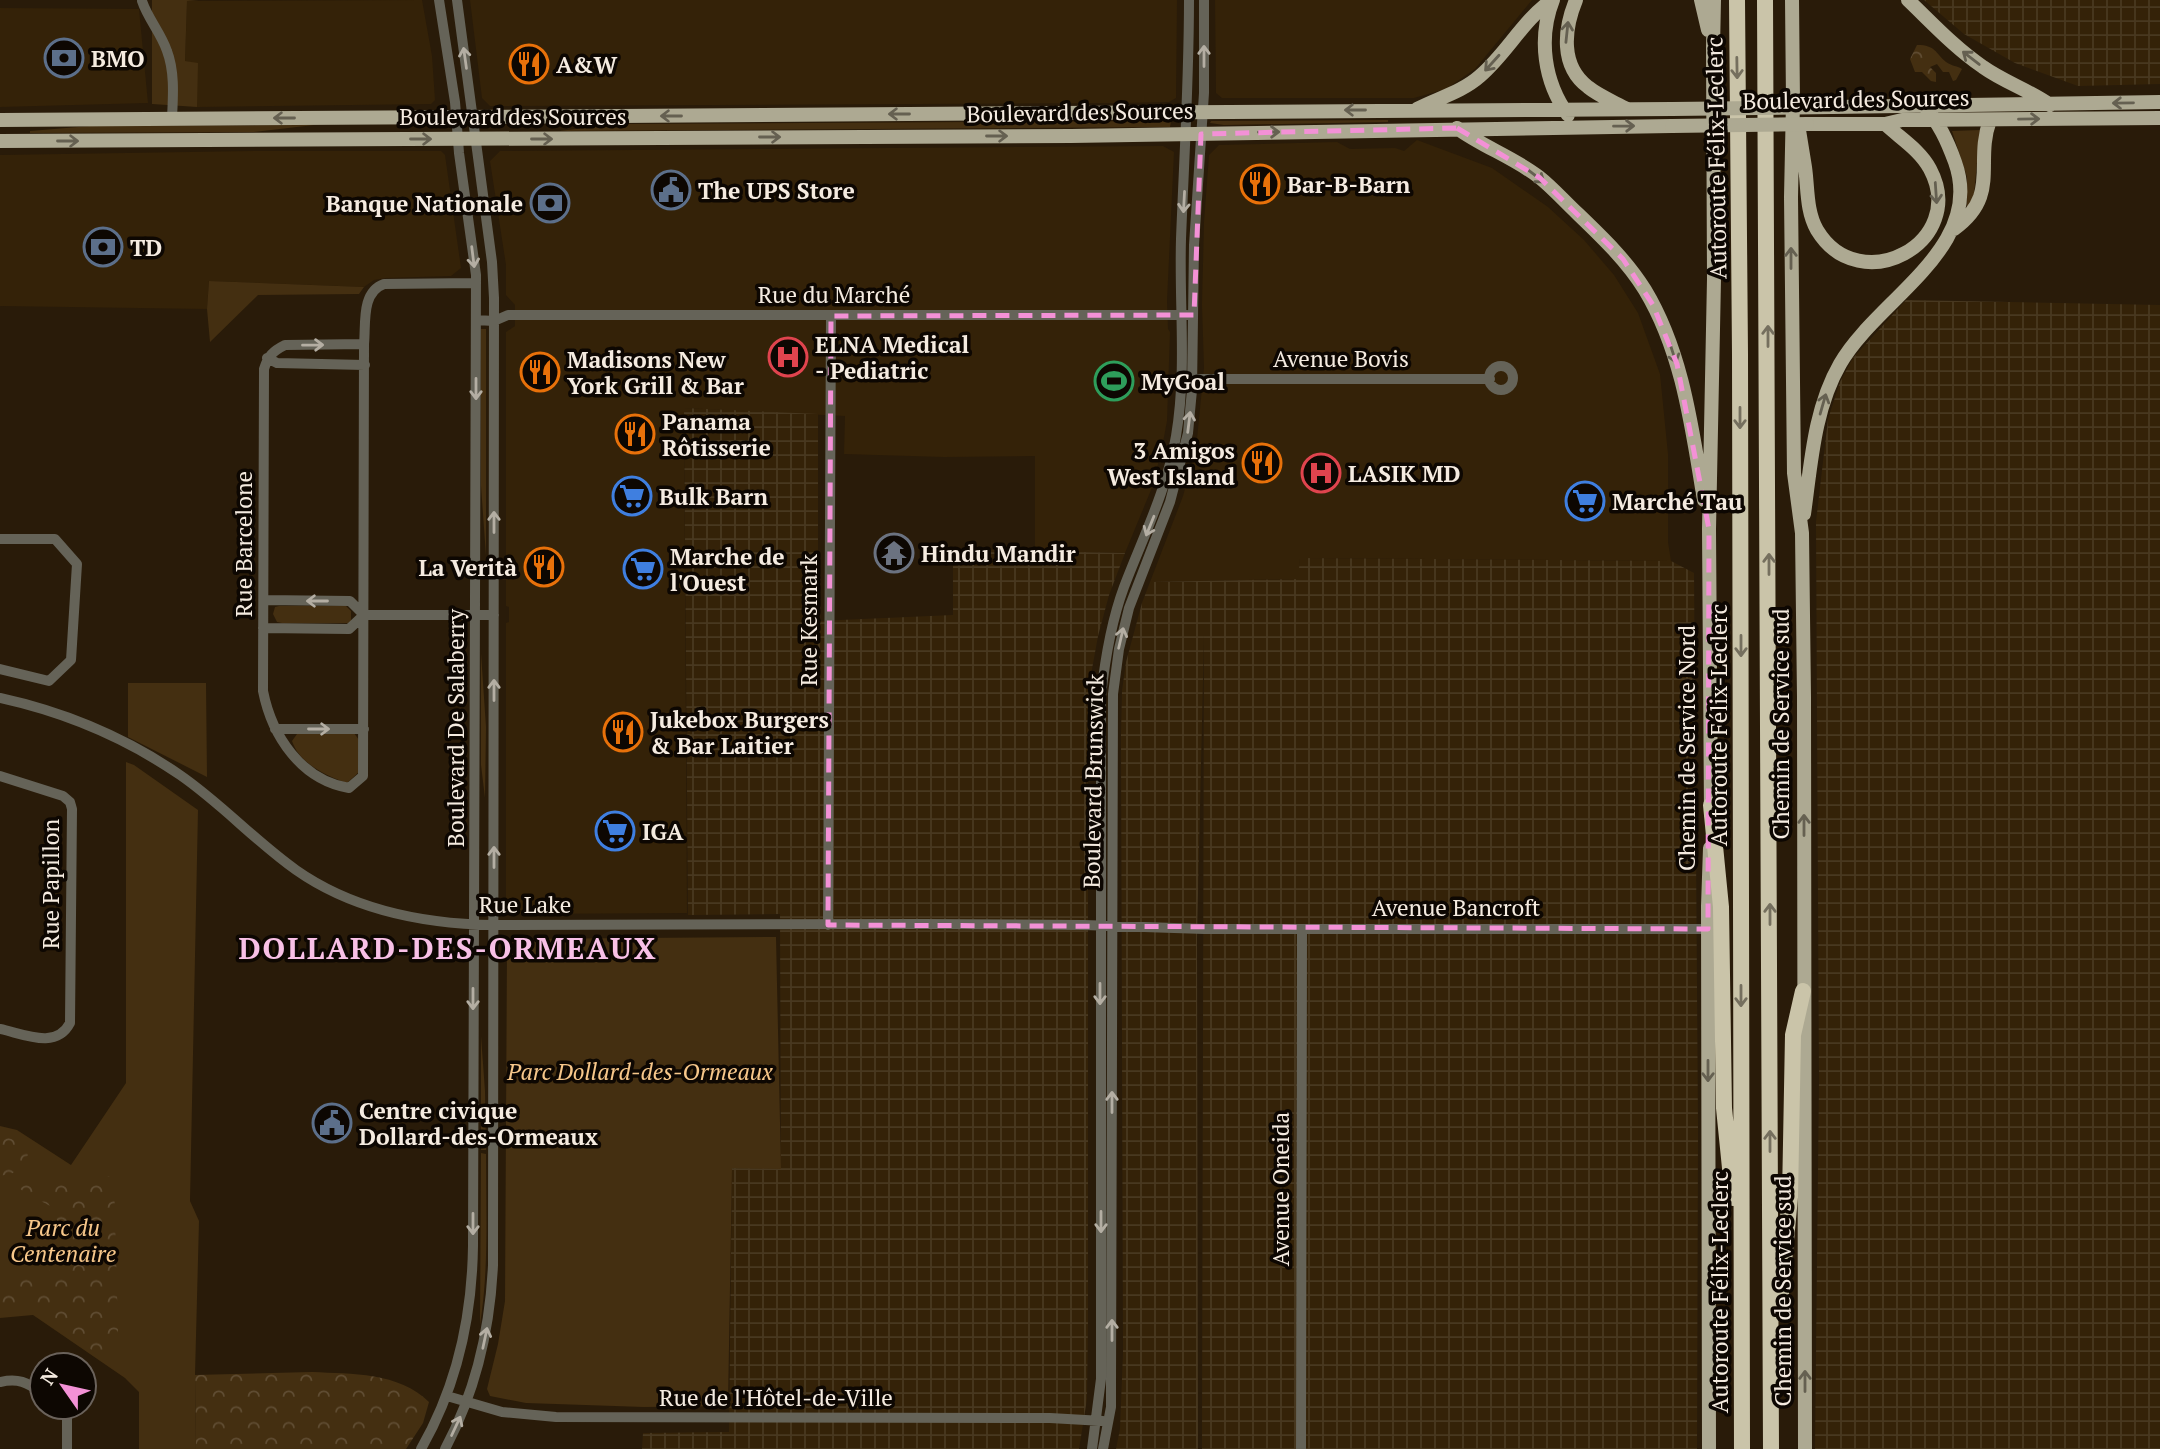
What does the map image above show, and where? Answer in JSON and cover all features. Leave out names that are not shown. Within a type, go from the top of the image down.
[{"type":"highway","name":"Autoroute Félix-Leclerc","points":[[1737,0],[1742,1449]]},
{"type":"highway","points":[[1765,0],[1771,1449]]},
{"type":"highway","points":[[1711,805],[1721,907],[1724,1108],[1742,1291]]},
{"type":"highway","points":[[1771,1405],[1790,1197],[1793,1035],[1803,991]]},
{"type":"main road","points":[[1416,109],[1475,81],[1490,67],[1536,11],[1552,0]]},
{"type":"main road","points":[[1552,0],[1546,25],[1545,52],[1552,84],[1576,127]]},
{"type":"main road","points":[[1576,0],[1566,36],[1571,65],[1589,88],[1628,109]]},
{"type":"main road","points":[[1701,0],[1713,48]]},
{"type":"main road","points":[[1713,48],[1714,0]]},
{"type":"main road","name":"Chemin de Service sud","points":[[1792,0],[1794,473],[1802,533],[1805,1449]]},
{"type":"main road","points":[[1908,0],[1981,66],[2031,91],[2050,105]]},
{"type":"main road","name":"Chemin de Service Nord","points":[[1709,1449],[1709,529],[1714,279],[1713,48]]},
{"type":"main road","points":[[1793,101],[1810,212],[1817,230],[1836,250],[1853,259],[1871,262],[1897,258],[1914,248],[1932,226],[1938,203],[1937,184],[1926,161],[1885,124]]},
{"type":"main road","name":"Boulevard des Sources","points":[[0,120],[1188,113],[1416,109],[1437,112],[1565,111],[2160,102]]},
{"type":"main road","points":[[1802,533],[1819,418],[1830,382],[1855,341],[1939,252],[1953,230],[1960,208],[1960,179],[1944,134],[1924,106]]},
{"type":"main road","name":"Boulevard des Sources","points":[[0,141],[1194,134],[1457,128],[1885,124],[1902,120],[2160,118]]},
{"type":"main road","points":[[1953,230],[1970,218],[1979,199],[1984,177],[1986,132],[1990,120]]},
{"type":"main road","points":[[1457,128],[1540,178],[1623,260],[1645,290],[1665,330],[1682,381],[1709,529]]},
{"type":"street","name":"Boulevard De Salaberry","points":[[421,1449],[447,1396],[464,1338],[473,1268],[476,283],[439,0]]},
{"type":"street","name":"Boulevard De Salaberry","points":[[445,1449],[467,1404],[484,1343],[493,1286],[495,321],[493,272],[457,0]]},
{"type":"street","name":"Boulevard Brunswick","points":[[1189,0],[1188,113],[1194,134]]},
{"type":"street","name":"Boulevard Brunswick","points":[[1106,926],[1111,722],[1116,668],[1131,602],[1167,512],[1181,464],[1189,422],[1192,379],[1181,240],[1194,134],[1203,112],[1204,0]]},
{"type":"street","points":[[142,1],[167,51],[173,84],[172,118]]},
{"type":"street","points":[[442,21],[459,19]]},
{"type":"street","name":"Rue Barcelone","points":[[267,358],[264,369],[263,691],[275,729],[289,751],[319,778],[349,788],[363,776],[364,344],[368,298],[377,286],[388,284],[476,283]]},
{"type":"street","name":"Rue du Marché","points":[[476,320],[495,321],[508,315],[1187,315]]},
{"type":"street","name":"Boulevard Brunswick","points":[[1092,1449],[1102,1421],[1112,1370],[1106,926],[1100,730],[1104,674],[1109,641],[1121,597],[1158,504],[1172,457],[1181,398],[1187,315]]},
{"type":"street","name":"Rue Kesmark","points":[[828,925],[831,316]]},
{"type":"street","points":[[364,344],[285,345],[274,350],[267,358],[277,363],[365,365]]},
{"type":"street","name":"Avenue Bovis","points":[[1192,379],[1490,379]]},
{"type":"street","points":[[0,539],[55,539],[77,564],[71,660],[49,681],[0,669]]},
{"type":"street","points":[[264,600],[350,601],[364,615]]},
{"type":"street","points":[[264,628],[349,629],[364,615],[494,615]]},
{"type":"street","name":"Rue Lake","points":[[0,698],[79,721],[150,755],[209,796],[296,870],[329,889],[393,913],[436,922],[474,925],[1106,926],[1204,929]]},
{"type":"street","points":[[275,729],[364,729]]},
{"type":"street","name":"Rue Papillon","points":[[0,776],[63,796],[70,802],[72,809],[71,1023],[58,1037],[45,1039],[0,1029]]},
{"type":"street","name":"Avenue Bancroft","points":[[1204,929],[1708,929]]},
{"type":"street","name":"Avenue Oneida","points":[[1301,1449],[1302,929]]},
{"type":"street","points":[[0,1382],[13,1379],[28,1383]]},
{"type":"street","name":"Rue de l'Hôtel-de-Ville","points":[[447,1396],[467,1404],[512,1414],[555,1418],[1003,1418],[1102,1421]]},
{"type":"street","points":[[67,1421],[67,1449]]},
{"type":"street","name":"Boulevard Brunswick","points":[[1102,1421],[1103,1449]]},
{"type":"highlighted area","points":[[1457,128],[1540,178],[1623,259],[1653,305],[1677,364],[1709,529],[1708,929],[828,925],[831,316],[1194,315],[1201,134]]},
{"type":"shaded area","points":[[422,0],[432,56],[435,100],[431,104],[197,107],[197,64],[185,61],[187,1]]},
{"type":"shaded area","points":[[470,0],[1177,0],[1176,98],[1169,102],[1124,103],[490,106],[482,98]]},
{"type":"shaded area","points":[[1215,0],[1532,0],[1475,69],[1446,89],[1414,98],[1222,98],[1216,93]]},
{"type":"shaded area","points":[[1924,0],[2160,0],[2160,84],[2078,86],[2015,63],[1964,34]]},
{"type":"shaded area","points":[[0,8],[139,9],[148,103],[0,107]]},
{"type":"shaded area","points":[[1417,140],[1492,168],[1548,207],[1584,240],[1614,275],[1638,313],[1660,374],[1668,454],[1668,542],[1671,561],[1300,558],[1299,579],[1150,582],[1183,496],[1196,449],[1204,368],[1202,305],[1209,155],[1219,145],[1337,142],[1350,149],[1395,148],[1404,151]]},
{"type":"shaded area","points":[[1163,146],[1174,152],[1167,301],[1170,332],[1167,421],[1151,490],[1125,553],[1035,551],[1035,456],[844,454],[845,416],[684,408],[687,913],[514,914],[506,909],[506,623],[509,622],[509,607],[506,606],[506,332],[515,326],[515,305],[506,295],[506,265],[490,161],[500,151]]},
{"type":"shaded area","points":[[441,151],[445,155],[461,268],[451,276],[386,278],[374,280],[364,287],[209,281],[207,309],[0,306],[0,155]]},
{"type":"shaded area","points":[[1906,300],[2160,305],[2160,1449],[1815,1449],[1819,1080],[1816,522],[1828,419],[1840,382],[1853,358]]},
{"type":"shaded area","points":[[684,408],[818,414],[818,621],[953,615],[953,549],[1125,553],[1109,595],[1098,636],[1090,680],[1088,717],[1088,1320],[1087,1399],[1079,1449],[642,1449],[643,1433],[729,1432],[732,1167],[781,1168],[780,914],[688,915]]},
{"type":"shaded area","points":[[1300,558],[1671,561],[1694,573],[1697,1449],[1202,1449],[1204,635],[1197,937],[1198,1449],[1116,1449],[1120,1429],[1123,1353],[1121,735],[1126,662],[1150,582],[1298,579]]},
{"type":"green space","points":[[152,0],[199,0],[187,1],[185,61],[198,63],[197,107],[152,104]]},
{"type":"green space","points":[[1917,45],[1932,48],[1946,62],[1962,69],[1956,80],[1953,81],[1949,72],[1943,72],[1937,64],[1930,67],[1936,73],[1936,82],[1922,72],[1915,72],[1910,59]]},
{"type":"green space","points":[[1388,120],[1224,125],[1210,123],[1211,121]]},
{"type":"green space","points":[[1171,121],[1170,127],[559,131],[619,124]]},
{"type":"green space","points":[[314,125],[254,132],[30,133],[90,126]]},
{"type":"green space","points":[[1980,130],[1974,194],[1967,211],[1967,177],[1952,131]]},
{"type":"green space","points":[[209,281],[364,287],[359,294],[258,295],[210,342],[207,309]]},
{"type":"green space","points":[[481,329],[486,329],[486,556],[481,486]]},
{"type":"green space","points":[[346,606],[351,611],[351,621],[277,622],[273,614],[275,607]]},
{"type":"green space","points":[[481,653],[486,727],[485,798],[481,765]]},
{"type":"green space","points":[[128,683],[206,683],[207,777],[128,737]]},
{"type":"green space","points":[[354,733],[359,740],[359,772],[347,783],[331,777],[307,762],[292,741],[297,734]]},
{"type":"green space","name":"Parc du Centenaire","points":[[126,762],[198,810],[190,1201],[199,1221],[196,1449],[139,1449],[139,1392],[125,1378],[98,1360],[98,1351],[86,1351],[33,1315],[0,1318],[0,1126],[17,1130],[71,1165],[126,1083]]},
{"type":"green space","name":"Parc Dollard-des-Ormeaux","points":[[776,937],[781,1169],[732,1168],[728,1406],[644,1407],[526,1403],[490,1396],[487,1389],[505,1301],[507,946],[512,939]]},
{"type":"green space","points":[[481,1036],[485,1091],[486,1150],[481,1150]]},
{"type":"green space","points":[[0,1135],[24,1143],[28,1155],[13,1173],[0,1176]]},
{"type":"green space","points":[[481,1153],[486,1154],[486,1240],[480,1325]]},
{"type":"green space","name":"Parc du Centenaire","points":[[109,1176],[114,1179],[118,1331],[114,1345],[105,1353],[93,1351],[33,1311],[0,1311],[0,1274],[32,1275],[63,1265],[63,1235],[52,1207],[18,1187],[23,1179],[87,1180]]},
{"type":"green space","points":[[312,1372],[374,1376],[404,1385],[429,1402],[423,1423],[406,1449],[196,1449],[195,1375]]},
{"type":"place","name":"BMO","points":[[64,58]]},
{"type":"place","name":"A&W","points":[[529,64]]},
{"type":"place","name":"Bar-B-Barn","points":[[1260,184]]},
{"type":"place","name":"The UPS Store","points":[[671,190]]},
{"type":"place","name":"Banque Nationale","points":[[550,203]]},
{"type":"place","name":"TD","points":[[103,247]]},
{"type":"place","name":"ELNA Medical - Pediatric","points":[[788,357]]},
{"type":"place","name":"Madisons New York Grill & Bar","points":[[540,372]]},
{"type":"place","name":"MyGoal","points":[[1114,381]]},
{"type":"place","name":"Panama Rôtisserie","points":[[635,434]]},
{"type":"place","name":"3 Amigos West Island","points":[[1262,463]]},
{"type":"place","name":"LASIK MD","points":[[1321,473]]},
{"type":"place","name":"Bulk Barn","points":[[632,496]]},
{"type":"place","name":"Marché Tau","points":[[1585,501]]},
{"type":"place","name":"Hindu Mandir","points":[[894,553]]},
{"type":"place","name":"La Verità","points":[[544,567]]},
{"type":"place","name":"Marche de l'Ouest","points":[[643,569]]},
{"type":"place","name":"Jukebox Burgers & Bar Laitier","points":[[623,732]]},
{"type":"place","name":"IGA","points":[[615,831]]},
{"type":"place","name":"Centre civique Dollard-des-Ormeaux","points":[[332,1123]]},
{"type":"district","name":"DOLLARD-DES-ORMEAUX","points":[[448,948]]}]
